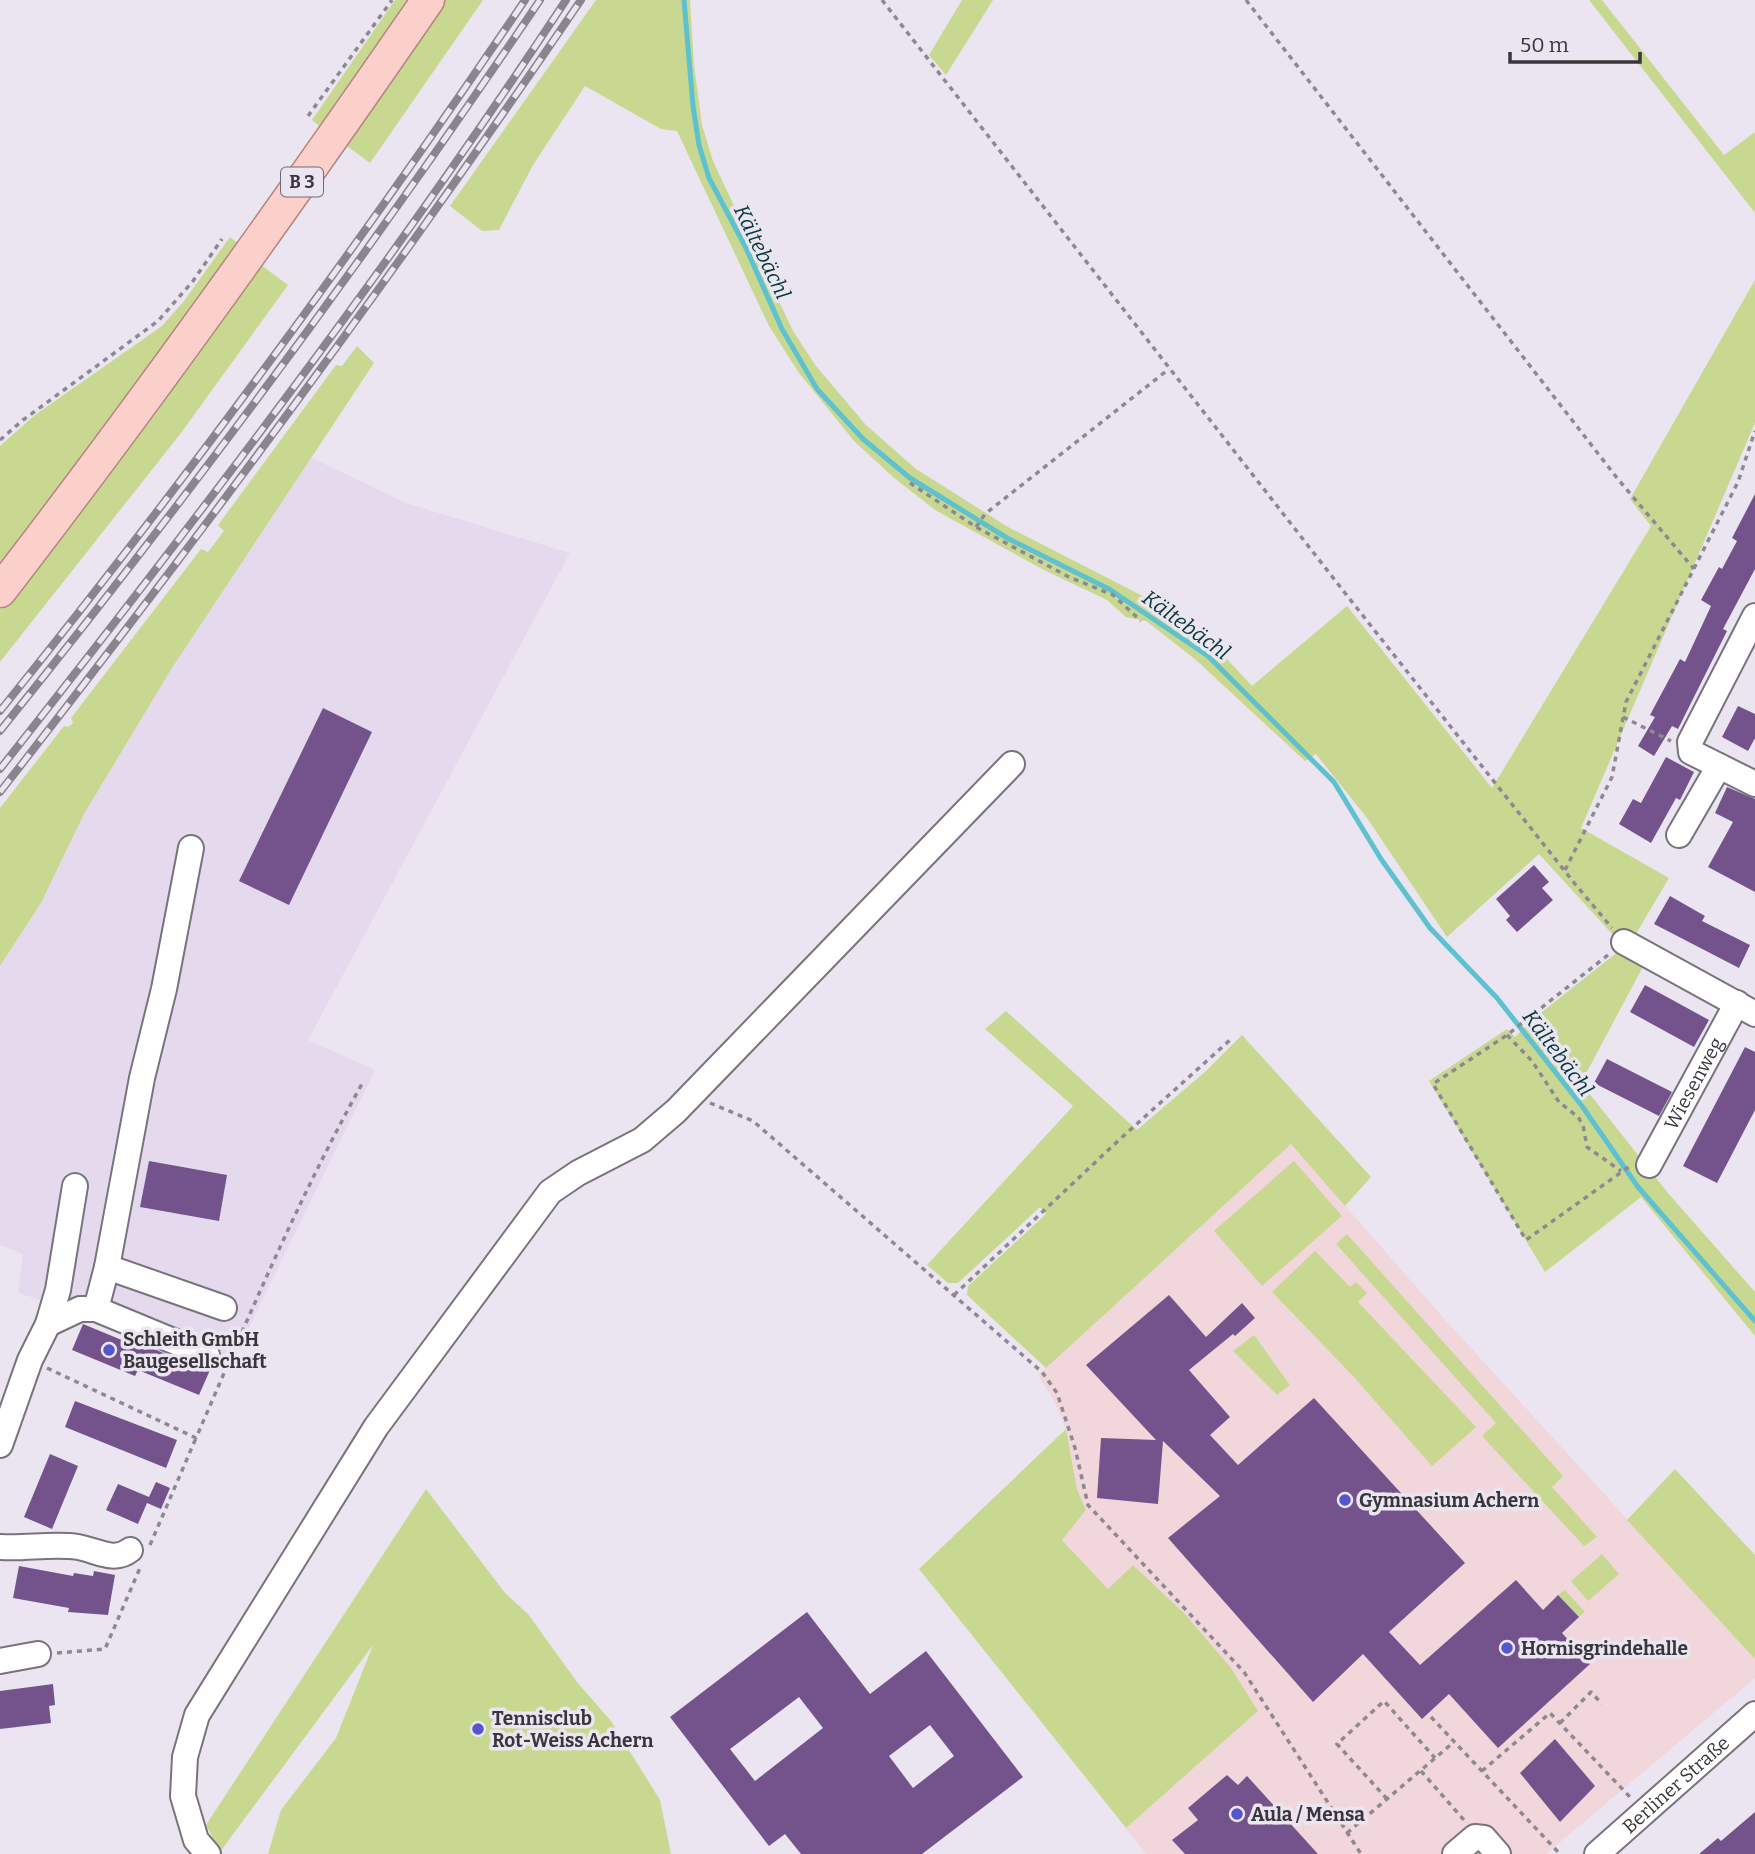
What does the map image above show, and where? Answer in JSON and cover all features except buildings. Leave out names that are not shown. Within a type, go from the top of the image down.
[{"type":"main road","name":"B 3","points":[[0,591],[196,331],[428,0]]},
{"type":"street","points":[[1755,618],[1690,742],[1691,752],[1755,785]]},
{"type":"street","points":[[196,1849],[183,1796],[184,1757],[197,1715],[376,1427],[550,1192],[578,1173],[642,1140],[676,1111],[1012,764]]},
{"type":"street","points":[[1679,835],[1719,766]]},
{"type":"street","points":[[96,1309],[107,1267],[142,1077],[164,989],[191,848]]},
{"type":"street","points":[[1624,942],[1746,1009]]},
{"type":"street","name":"Wiesenweg","points":[[1649,1165],[1746,1009]]},
{"type":"street","points":[[0,1445],[30,1360],[48,1324],[63,1267],[75,1186]]},
{"type":"street","points":[[107,1267],[225,1308]]},
{"type":"street","points":[[48,1324],[80,1309],[96,1309],[207,1355]]},
{"type":"street","points":[[0,1547],[76,1546],[112,1556],[123,1556],[130,1550]]},
{"type":"street","points":[[0,1661],[38,1654]]},
{"type":"street","name":"Berliner Straße","points":[[1597,1854],[1755,1714]]},
{"type":"street","points":[[1455,1854],[1475,1837],[1485,1838],[1498,1854]]},
{"type":"path","points":[[308,116],[392,0]]},
{"type":"path","points":[[882,0],[1169,369],[1624,942],[1507,1035],[1433,1084],[1526,1240],[1620,1171],[1587,1147],[1583,1125],[1578,1117],[1559,1102],[1532,1061],[1507,1035]]},
{"type":"path","points":[[1246,0],[1618,478],[1694,569]]},
{"type":"path","points":[[0,440],[23,420],[158,321],[193,281],[222,239]]},
{"type":"path","points":[[976,527],[985,514],[1169,369]]},
{"type":"path","points":[[1565,871],[1612,777],[1626,702],[1738,482],[1755,432]]},
{"type":"path","points":[[910,483],[976,527],[1069,577],[1113,595],[1141,621]]},
{"type":"path","points":[[1623,717],[1691,752]]},
{"type":"path","points":[[953,1295],[1230,1040]]},
{"type":"path","points":[[708,1102],[753,1121],[1042,1372],[1057,1393],[1075,1448],[1088,1505],[1244,1672],[1361,1854]]},
{"type":"path","points":[[1560,1723],[1591,1692],[1602,1703]]},
{"type":"path","points":[[1387,1799],[1337,1744],[1384,1701],[1436,1758]]},
{"type":"path","points":[[1482,1771],[1550,1713],[1630,1797]]},
{"type":"path","points":[[1431,1717],[1560,1854]]},
{"type":"path","points":[[1347,1833],[1454,1742]]},
{"type":"path","points":[[1420,1770],[1479,1838]]},
{"type":"shaded area","name":"Schleith GmbH Baugesellschaft","points":[[310,457],[406,503],[570,553],[308,1040],[375,1070],[233,1360],[18,1293],[23,1254],[0,1245],[0,966],[41,903],[84,814],[172,668]]},
{"type":"shaded area","name":"Gymnasium Achern","points":[[1291,1144],[1440,1314],[1755,1659],[1755,1678],[1546,1854],[1146,1854],[1126,1828],[1258,1711],[1231,1668],[1185,1614],[1133,1565],[1108,1589],[1062,1539],[1086,1510],[1077,1489],[1066,1429],[1055,1403],[1038,1375]]},
{"type":"green space","points":[[395,0],[420,0],[328,133],[312,120]]},
{"type":"green space","points":[[445,0],[483,0],[370,163],[344,144]]},
{"type":"green space","points":[[596,0],[690,0],[694,65],[702,125],[713,161],[793,331],[816,366],[866,425],[916,469],[1008,527],[1166,608],[1215,646],[1252,686],[1347,606],[1492,788],[1651,526],[1630,499],[1755,280],[1755,423],[1581,828],[1669,878],[1630,944],[1614,936],[1539,854],[1447,937],[1367,818],[1316,754],[1305,761],[1196,660],[1146,621],[1126,617],[1107,600],[1042,569],[935,510],[893,477],[854,441],[799,373],[769,326],[677,131],[661,129],[585,86],[533,165],[499,230],[482,231],[450,206]]},
{"type":"green space","points":[[962,0],[993,0],[946,75],[929,55]]},
{"type":"green space","points":[[1589,0],[1602,0],[1724,155],[1755,132],[1755,213]]},
{"type":"green space","points":[[230,237],[245,249],[0,574],[0,446],[35,415],[162,326],[184,301]]},
{"type":"green space","points":[[257,262],[288,285],[181,433],[0,662],[0,610],[99,481]]},
{"type":"green space","points":[[357,346],[374,363],[172,668],[84,814],[41,903],[0,966],[0,808],[64,726],[68,727],[73,723],[71,718],[201,549],[208,552],[224,531],[218,525],[336,365],[342,366]]},
{"type":"green space","points":[[1620,950],[1647,959],[1581,1083],[1668,1193],[1755,1292],[1755,1336],[1641,1197],[1545,1272],[1429,1081],[1507,1029],[1515,1037],[1537,1016]]},
{"type":"green space","points":[[1006,1011],[1137,1130],[1206,1071],[1242,1035],[1371,1177],[1345,1206],[1291,1144],[1046,1368],[967,1295],[968,1286],[1046,1214],[1040,1207],[958,1283],[948,1283],[927,1265],[1073,1106],[985,1029]]},
{"type":"green space","points":[[1294,1161],[1342,1216],[1262,1286],[1214,1231]]},
{"type":"green space","points":[[1347,1234],[1563,1476],[1552,1487],[1597,1537],[1584,1546],[1482,1436],[1496,1423],[1336,1244]]},
{"type":"green space","points":[[1315,1251],[1350,1287],[1356,1282],[1367,1293],[1358,1302],[1476,1427],[1432,1466],[1354,1377],[1272,1292]]},
{"type":"green space","points":[[1254,1335],[1290,1385],[1277,1395],[1233,1351]]},
{"type":"green space","points":[[1066,1429],[1077,1489],[1086,1510],[1062,1540],[1108,1589],[1133,1565],[1185,1614],[1231,1668],[1258,1711],[1126,1828],[919,1569]]},
{"type":"green space","points":[[1675,1469],[1755,1555],[1755,1659],[1627,1520]]},
{"type":"green space","name":"Tennisclub Rot-Weiss Achern","points":[[426,1489],[505,1593],[528,1614],[577,1682],[611,1721],[660,1800],[671,1854],[268,1854],[281,1810],[336,1738],[373,1645],[220,1852],[206,1825]]},
{"type":"green space","points":[[1602,1554],[1619,1574],[1588,1601],[1571,1581]]},
{"type":"green space","points":[[1565,1590],[1585,1612],[1579,1617],[1558,1595]]},
{"type":"waterway","name":"Kältebächl","points":[[684,0],[693,106],[699,145],[709,178],[746,248],[782,329],[817,389],[863,439],[910,478],[1007,538],[1109,589],[1208,656],[1334,782],[1381,859],[1430,928],[1497,998],[1582,1106],[1638,1187],[1755,1321]]},
{"type":"railway","points":[[0,711],[137,538],[270,361],[525,0]]},
{"type":"railway","points":[[0,731],[141,553],[278,371],[411,187],[540,0]]},
{"type":"railway","points":[[0,769],[220,486],[362,294],[500,99],[566,0]]},
{"type":"railway","points":[[0,792],[150,598],[370,302],[581,0]]},
{"type":"place","name":"Schleith GmbH Baugesellschaft","points":[[109,1350]]},
{"type":"place","name":"Gymnasium Achern","points":[[1345,1500]]},
{"type":"place","name":"Hornisgrindehalle","points":[[1507,1648]]},
{"type":"place","name":"Tennisclub Rot-Weiss Achern","points":[[478,1729]]},
{"type":"place","name":"Aula / Mensa","points":[[1237,1814]]}]
